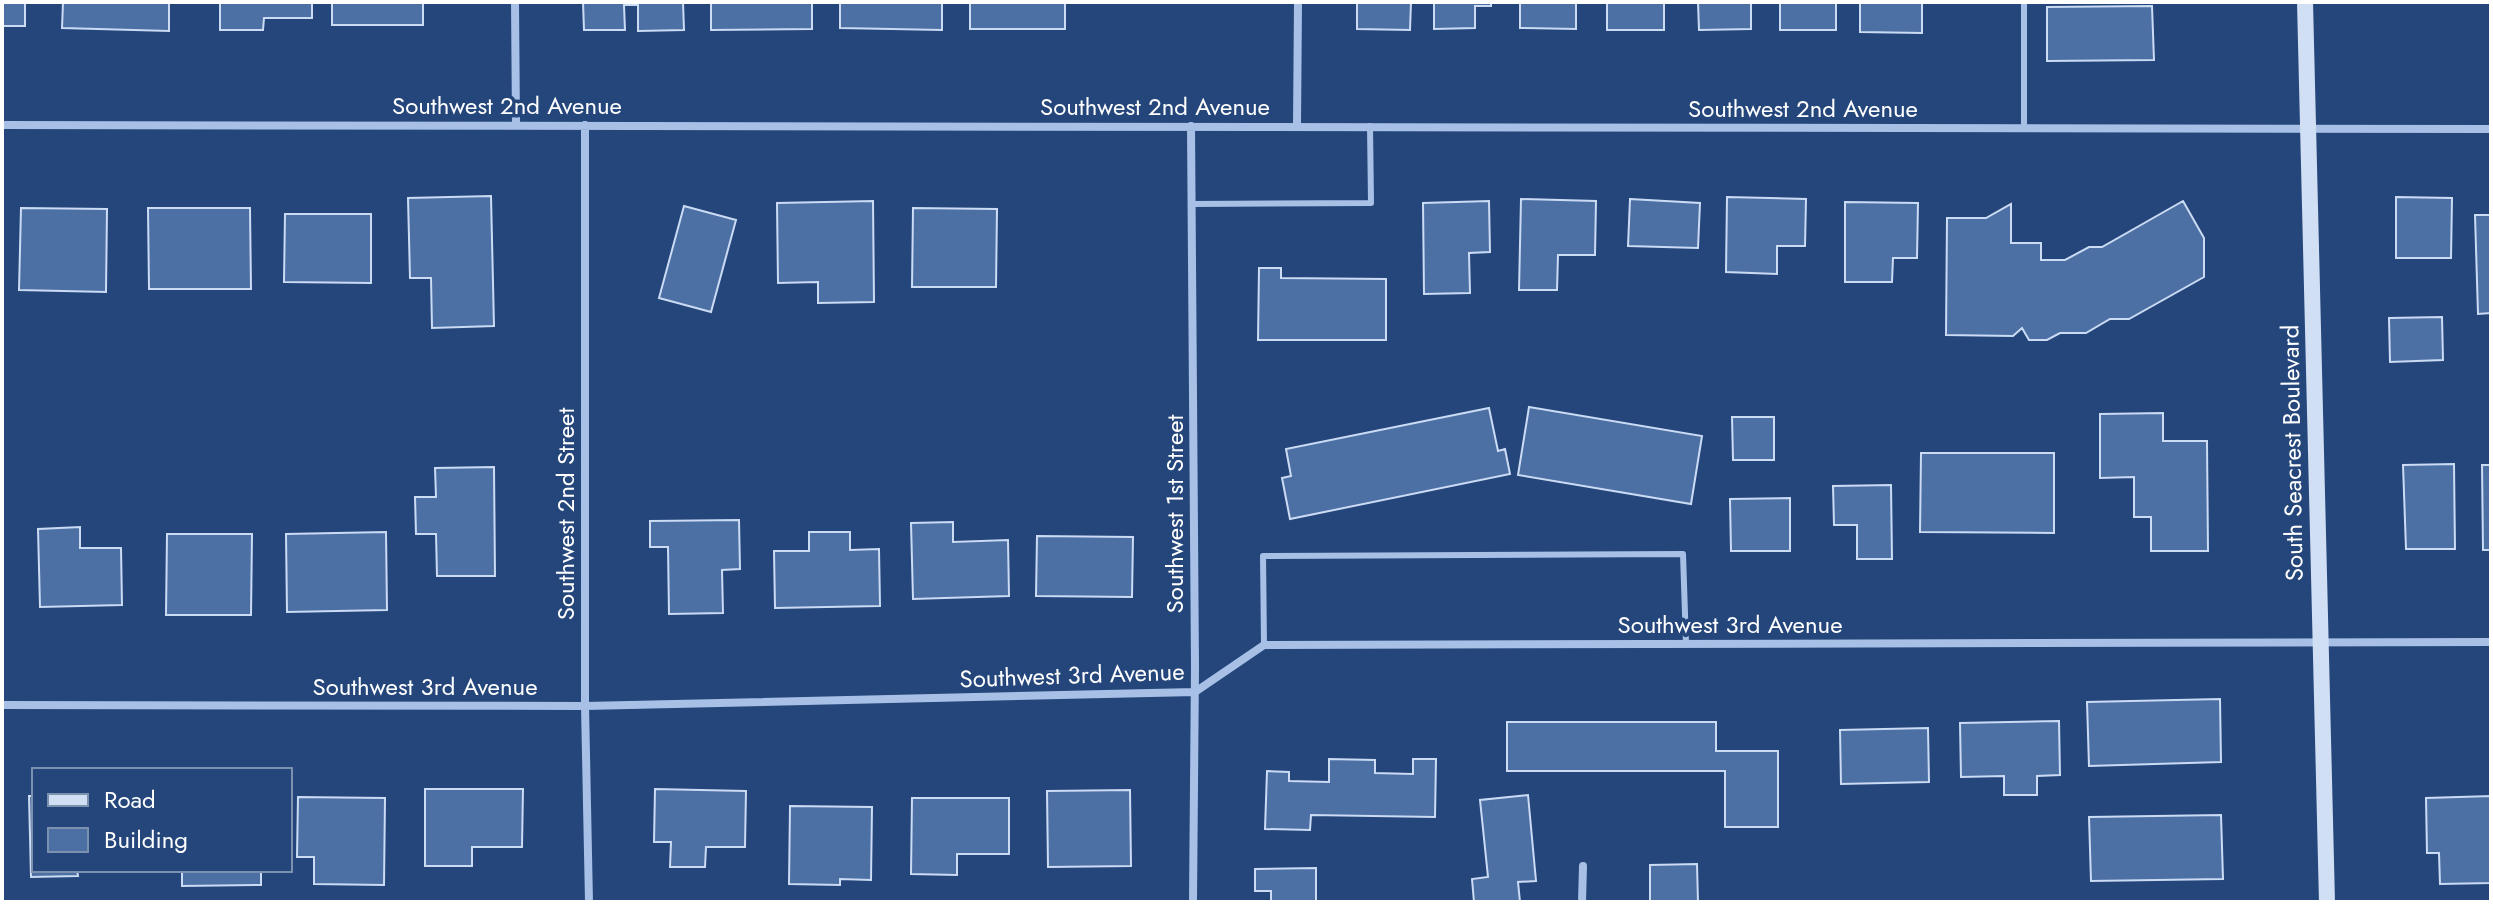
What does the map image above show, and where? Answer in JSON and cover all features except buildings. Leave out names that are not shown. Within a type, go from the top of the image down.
[{"type":"street","points":[[515,2],[516,125]]},
{"type":"street","points":[[1297,126],[1298,2]]},
{"type":"street","name":"South Seacrest Boulevard","points":[[2305,2],[2327,902]]},
{"type":"street","name":"Southwest 2nd Avenue","points":[[2,125],[2491,129]]},
{"type":"street","name":"Southwest 2nd Street","points":[[585,125],[585,706],[589,902]]},
{"type":"street","name":"Southwest 1st Street","points":[[1191,126],[1195,692],[1193,902]]},
{"type":"street","name":"Southwest 3rd Avenue","points":[[2,705],[585,706],[1195,692],[1264,645],[2491,642]]},
{"type":"street","points":[[1582,902],[1583,866]]},
{"type":"lane","points":[[2024,2],[2024,129]]},
{"type":"lane","points":[[1192,204],[1371,203],[1370,126]]},
{"type":"lane","points":[[1264,645],[1263,556],[1683,554],[1686,644]]}]
